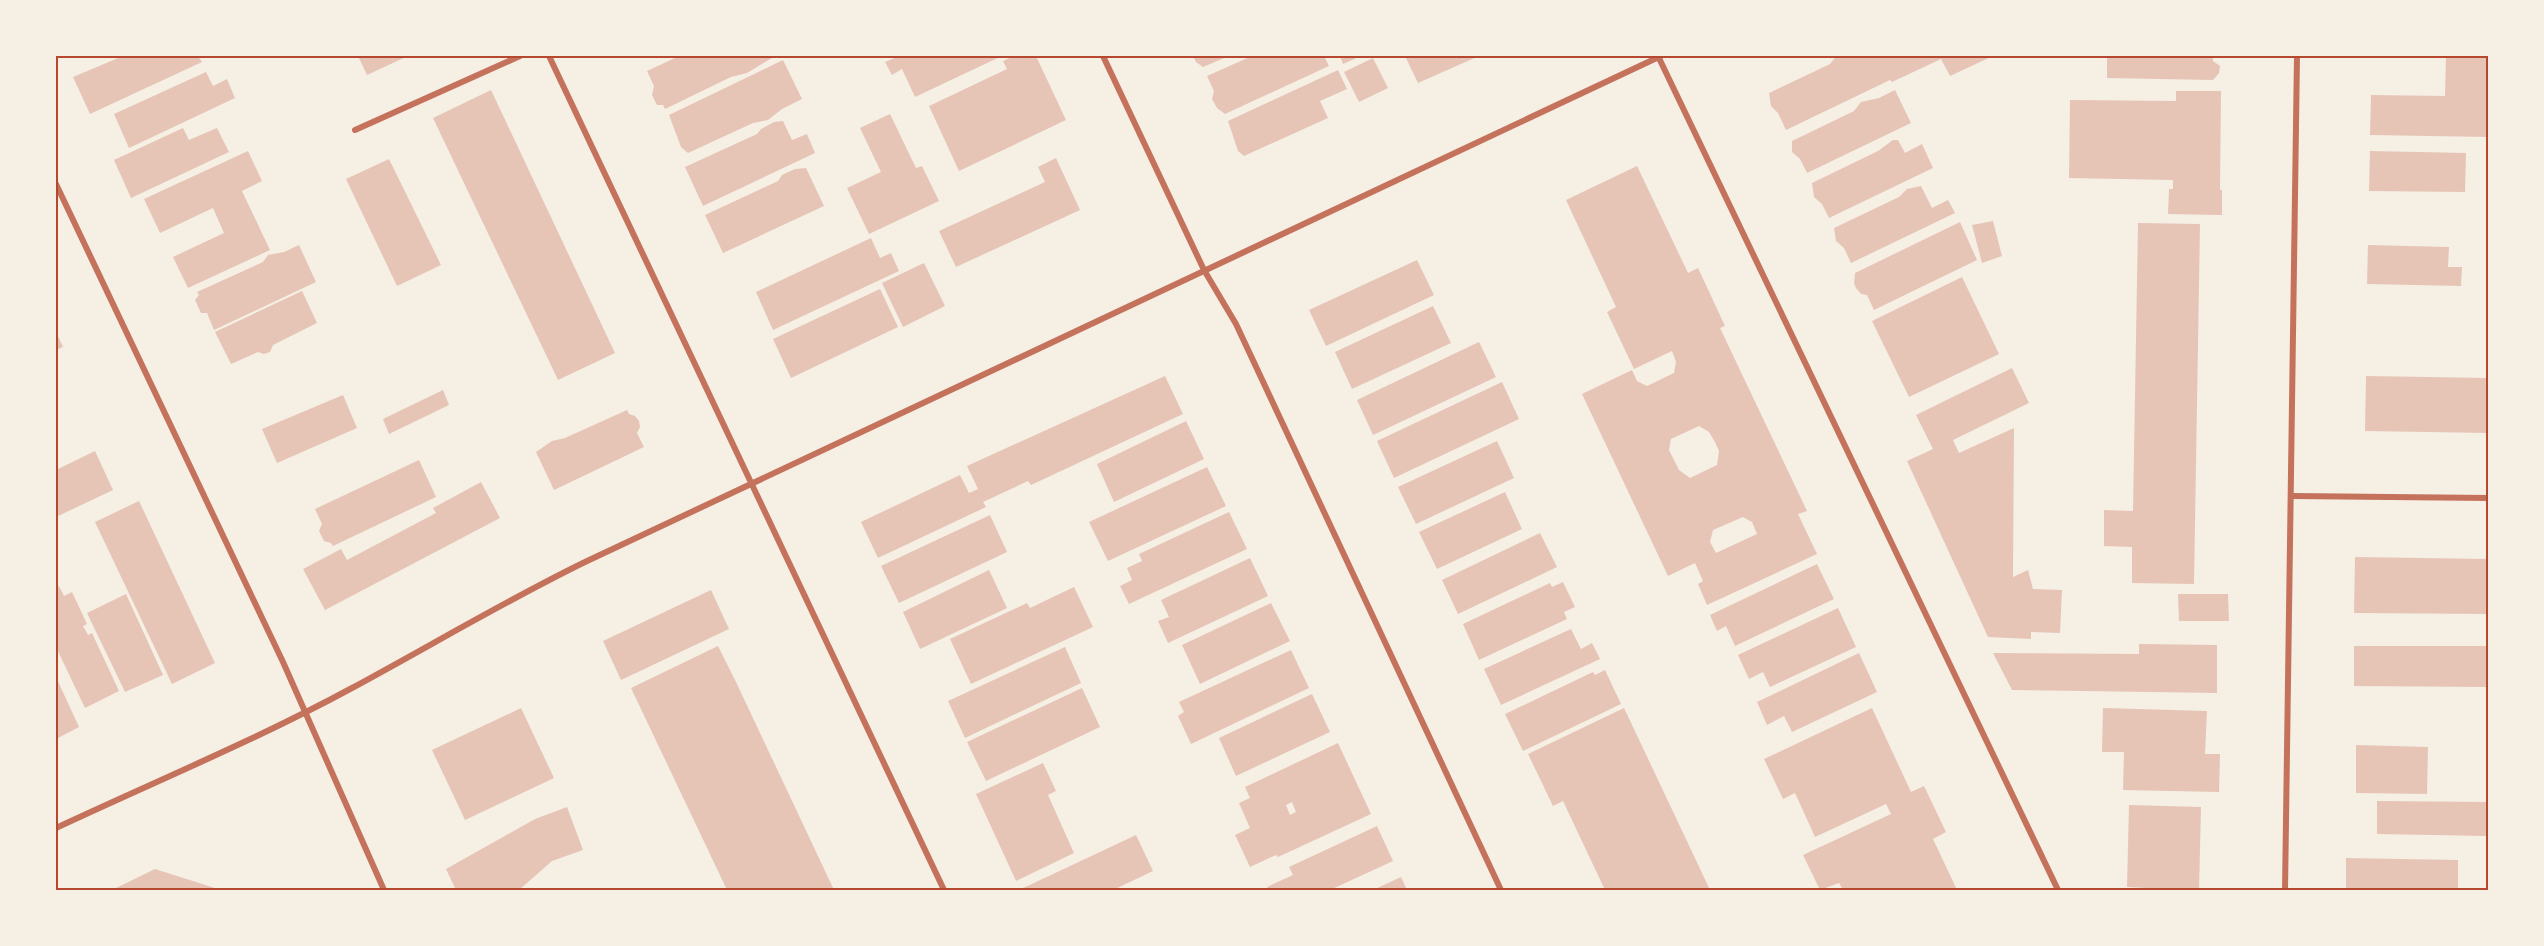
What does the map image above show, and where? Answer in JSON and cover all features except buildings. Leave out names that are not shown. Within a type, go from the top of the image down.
[{"type":"street","points":[[356,130],[520,56]]},
{"type":"street","points":[[549,56],[944,891]]},
{"type":"street","points":[[1102,56],[1204,270],[1236,324],[1501,891]]},
{"type":"street","points":[[56,828],[351,689],[527,590],[1659,56],[2058,891]]},
{"type":"street","points":[[2285,891],[2297,56]]},
{"type":"street","points":[[56,183],[305,711],[384,891]]},
{"type":"street","points":[[2292,496],[2488,498]]}]
